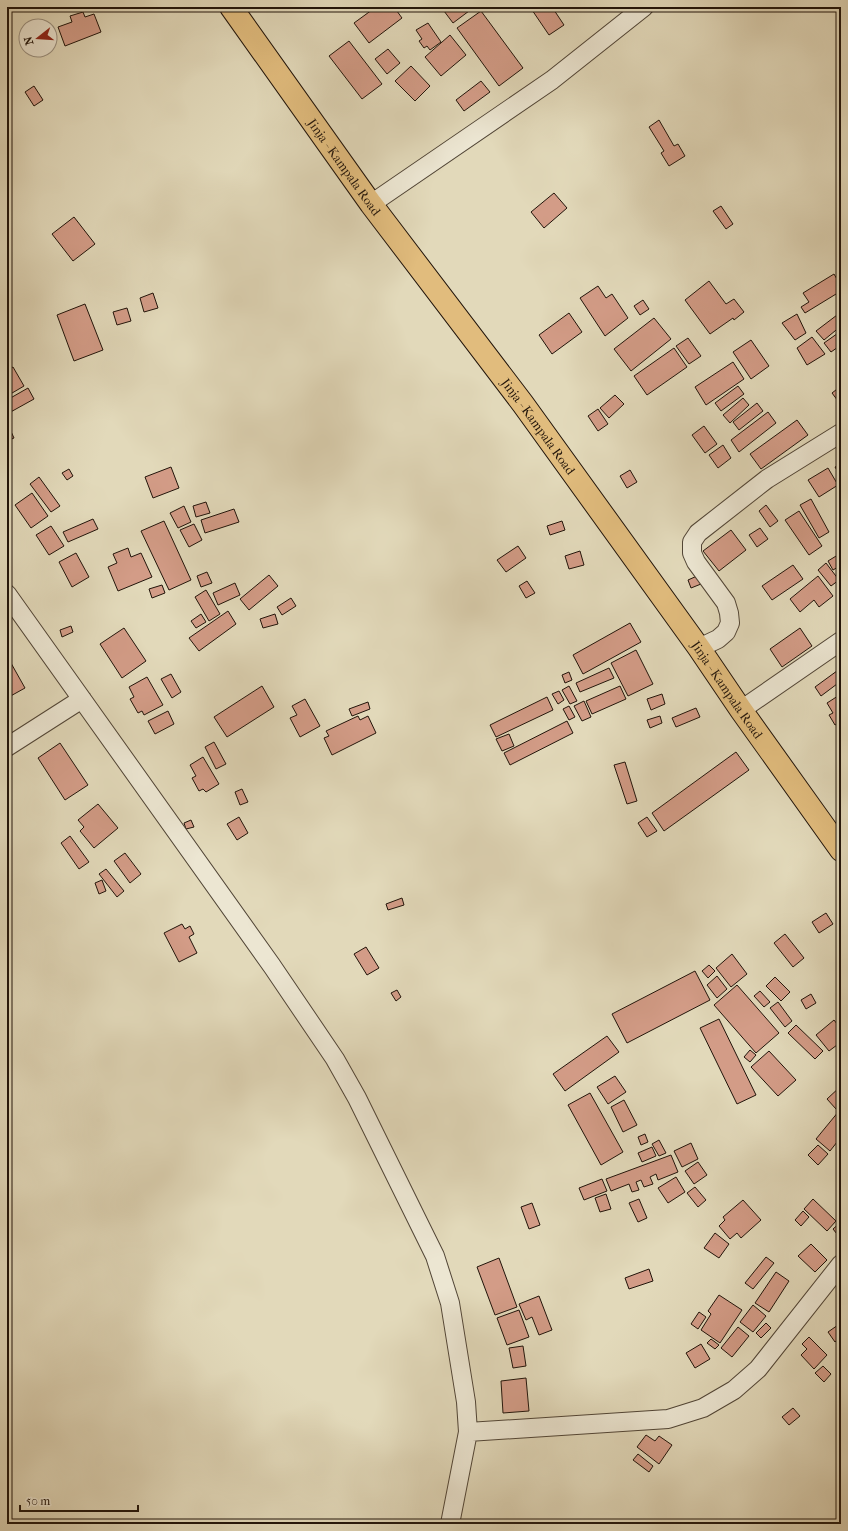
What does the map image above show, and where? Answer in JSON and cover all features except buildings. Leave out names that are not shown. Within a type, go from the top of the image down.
[{"type":"highway","name":"Jinja - Kampala Road","points":[[232,7],[371,204],[523,404],[699,648],[741,710],[841,850]]},
{"type":"street","points":[[371,204],[552,80],[644,7]]},
{"type":"street","points":[[699,648],[718,639],[726,632],[730,623],[726,603],[696,562],[692,553],[692,542],[698,532],[767,479],[841,433]]},
{"type":"street","points":[[7,594],[276,972],[335,1059],[357,1098],[437,1262],[450,1304],[466,1402],[468,1432],[450,1524]]},
{"type":"street","points":[[741,710],[841,641]]},
{"type":"street","points":[[7,747],[82,699]]},
{"type":"street","points":[[468,1432],[668,1419],[703,1408],[734,1390],[758,1369],[841,1264]]}]
